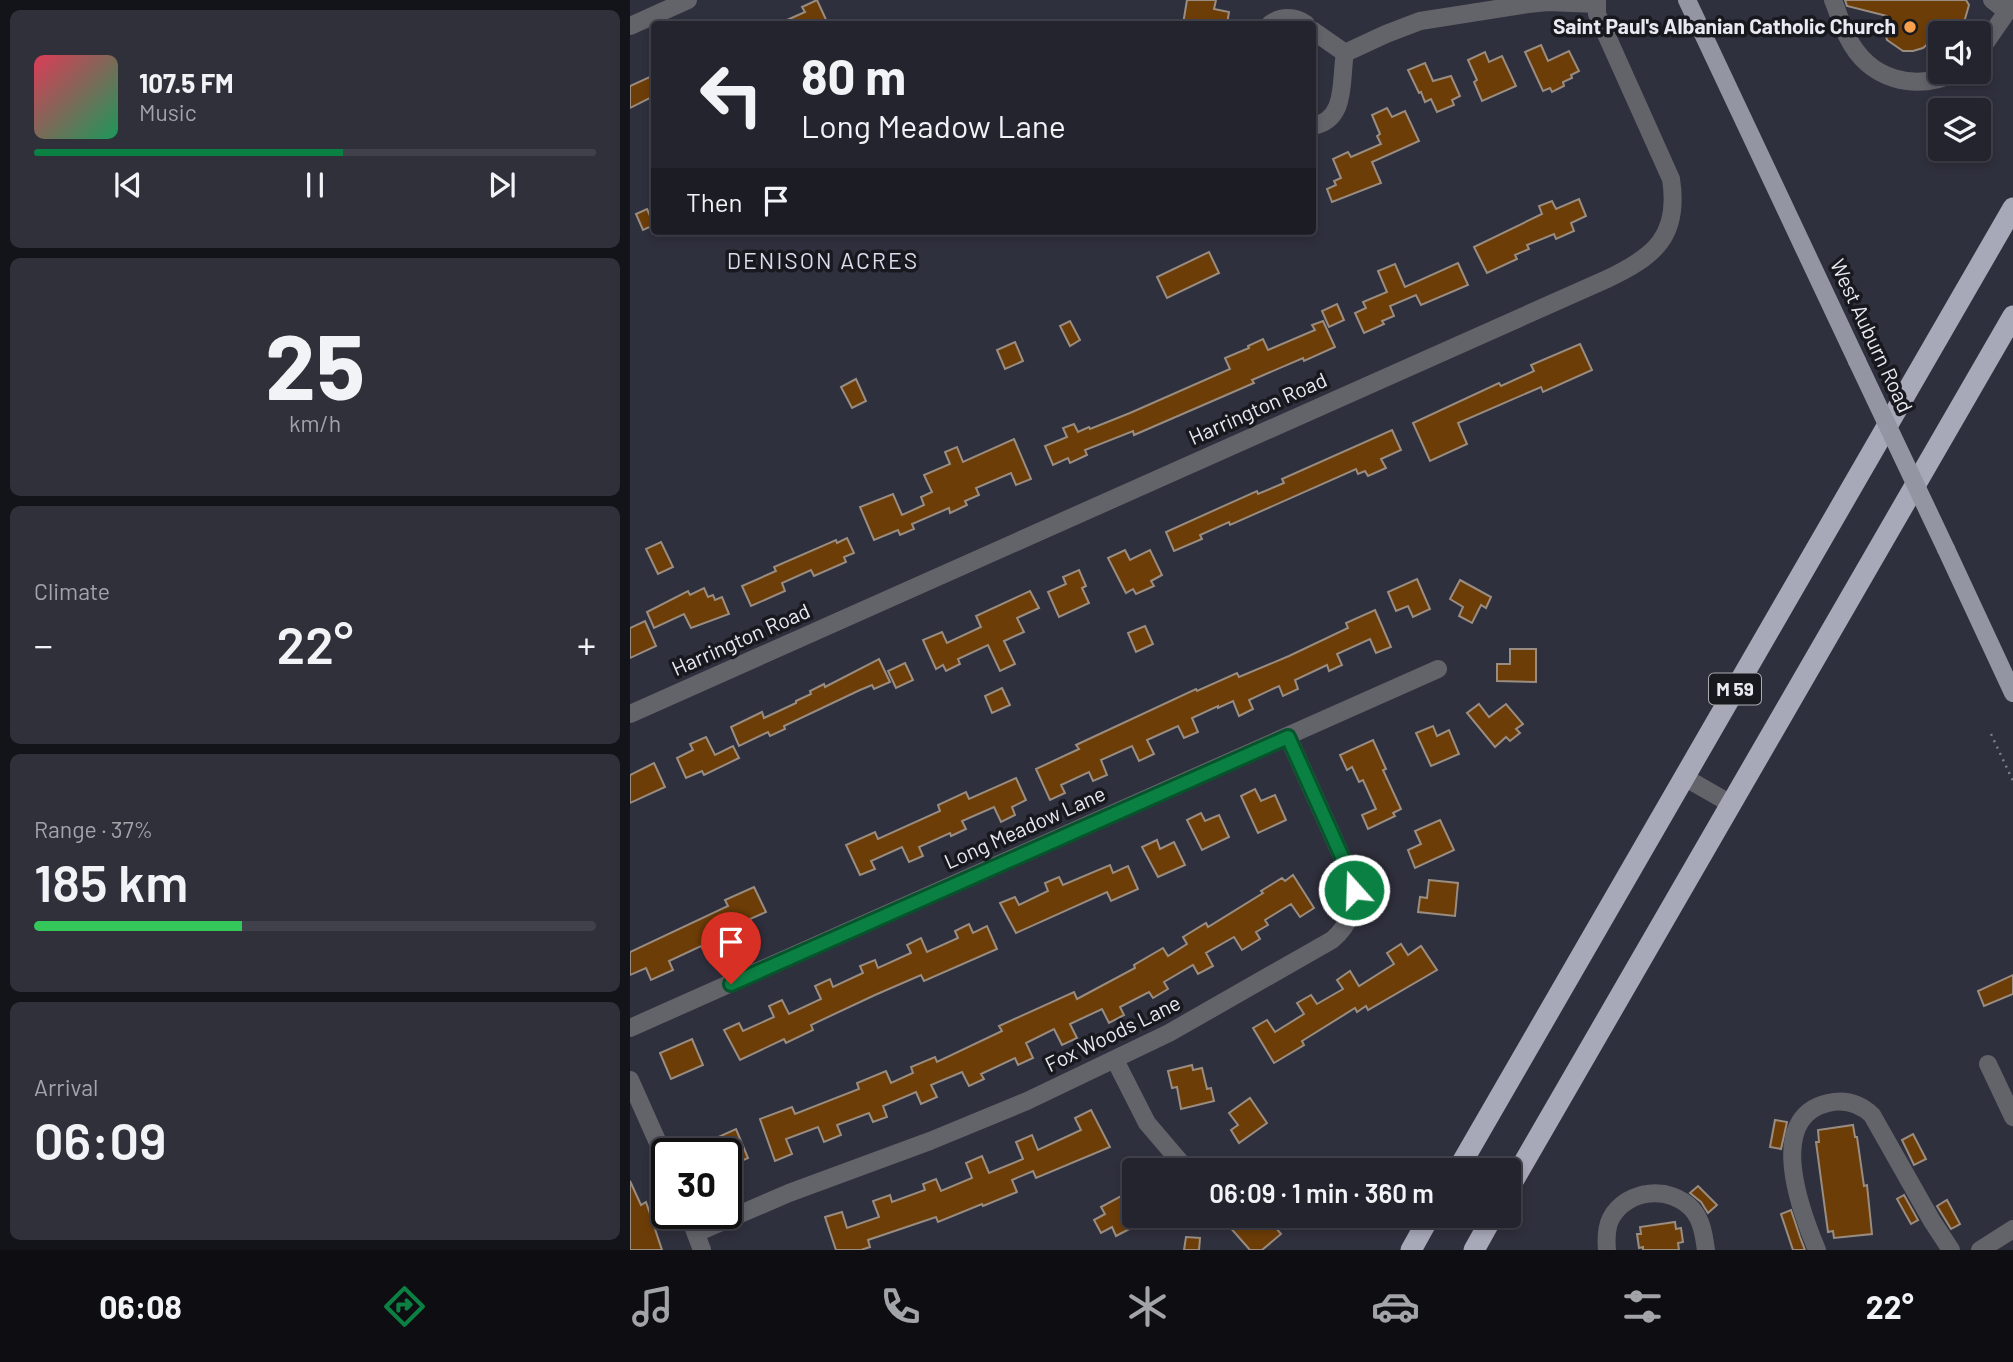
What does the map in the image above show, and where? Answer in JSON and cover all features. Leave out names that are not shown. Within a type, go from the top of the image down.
[{"type":"highway","name":"M 59","points":[[1464,1158],[2013,208]]},
{"type":"highway","name":"M 59","points":[[1521,1167],[2013,316]]},
{"type":"highway","points":[[1411,1250],[1423,1228]]},
{"type":"highway","points":[[1474,1250],[1486,1228]]},
{"type":"main road","name":"West Auburn Road","points":[[1687,0],[2013,692]]},
{"type":"street","points":[[630,26],[688,0]]},
{"type":"street","points":[[1833,0],[1847,37],[1880,74],[1898,79],[1928,81]]},
{"type":"street","points":[[1993,0],[2001,7],[2012,5]]},
{"type":"street","points":[[1345,53],[1420,21],[1548,2],[1597,2]]},
{"type":"street","name":"Harrington Road","points":[[630,715],[1645,260],[1663,238],[1674,195],[1671,179],[1597,14],[1597,2]]},
{"type":"street","points":[[1991,35],[2012,5]]},
{"type":"street","points":[[1278,21],[1285,18],[1302,21]]},
{"type":"street","points":[[1316,33],[1345,53]]},
{"type":"street","points":[[1316,125],[1327,121],[1338,107],[1345,53]]},
{"type":"street","name":"Long Meadow Lane","points":[[630,1028],[1438,669]]},
{"type":"street","name":"Fox Woods Lane","points":[[696,1233],[789,1193],[980,1121],[1115,1060],[1233,999],[1332,940],[1344,930],[1351,916],[1354,900],[1352,879],[1288,737]]},
{"type":"street","points":[[1684,777],[1731,804]]},
{"type":"street","points":[[1115,1060],[1147,1123],[1177,1158]]},
{"type":"street","points":[[1988,1064],[2013,1117]]},
{"type":"street","points":[[630,1080],[656,1138]]},
{"type":"street","points":[[1816,1250],[1799,1202],[1792,1152],[1793,1138],[1796,1126],[1803,1117],[1825,1103],[1836,1101],[1858,1104],[1872,1115],[1951,1250]]},
{"type":"street","points":[[1607,1250],[1608,1227],[1612,1215],[1633,1198],[1656,1192],[1675,1197],[1692,1209],[1703,1232],[1706,1250]]},
{"type":"street","points":[[1980,1250],[2013,1228]]},
{"type":"street","points":[[694,1229],[702,1250]]},
{"type":"path","points":[[1990,734],[2013,781]]},
{"type":"building","points":[[817,0],[827,21],[785,21],[805,12],[802,7]]},
{"type":"building","points":[[1187,0],[1216,0],[1214,9],[1229,12],[1228,21],[1184,21]]},
{"type":"building","name":"Saint Paul's Albanian Catholic Church","points":[[1845,0],[1966,0],[1969,5],[1963,21],[1928,21],[1928,44],[1913,51],[1903,51],[1887,40],[1884,29],[1887,16],[1847,6]]},
{"type":"building","points":[[1541,45],[1548,61],[1569,51],[1579,71],[1563,82],[1564,86],[1552,92],[1550,88],[1543,91],[1525,52]]},
{"type":"building","points":[[1485,52],[1489,62],[1502,56],[1516,86],[1482,101],[1468,60]]},
{"type":"building","points":[[1425,63],[1433,81],[1451,76],[1460,96],[1452,100],[1454,105],[1437,112],[1431,99],[1425,102],[1408,70]]},
{"type":"building","points":[[651,76],[651,98],[630,108],[630,86]]},
{"type":"building","points":[[1387,108],[1392,117],[1405,111],[1419,141],[1372,162],[1381,183],[1332,202],[1327,189],[1336,185],[1334,181],[1341,178],[1333,159],[1348,152],[1351,157],[1381,144],[1372,115]]},
{"type":"building","points":[[1579,199],[1586,216],[1571,223],[1574,231],[1556,239],[1554,234],[1527,245],[1529,249],[1515,255],[1517,259],[1487,273],[1474,247],[1542,214],[1539,206],[1552,201],[1556,209]]},
{"type":"building","points":[[647,209],[651,226],[643,230],[636,214]]},
{"type":"building","points":[[1209,252],[1219,273],[1167,298],[1157,277]]},
{"type":"building","points":[[1458,263],[1468,285],[1421,305],[1416,295],[1390,306],[1394,316],[1364,333],[1355,313],[1366,308],[1363,302],[1387,292],[1378,271],[1395,264],[1405,287]]},
{"type":"building","points":[[1337,304],[1344,320],[1329,327],[1322,311]]},
{"type":"building","points":[[1070,321],[1080,340],[1070,346],[1060,326]]},
{"type":"building","points":[[1323,321],[1335,347],[1252,380],[1254,383],[1134,435],[1133,431],[1085,450],[1087,455],[1070,463],[1068,458],[1053,465],[1045,446],[1067,437],[1063,428],[1074,424],[1078,432],[1130,413],[1230,369],[1225,358],[1249,348],[1248,346],[1263,339],[1268,350],[1315,330],[1312,325]]},
{"type":"building","points":[[1015,342],[1023,361],[1005,369],[997,350]]},
{"type":"building","points":[[1580,344],[1592,370],[1543,392],[1541,387],[1458,423],[1467,444],[1430,461],[1413,423],[1499,383],[1501,386],[1534,371],[1531,365]]},
{"type":"building","points":[[856,379],[866,401],[852,408],[841,387]]},
{"type":"building","points":[[1392,430],[1401,450],[1381,459],[1386,468],[1368,476],[1365,471],[1358,474],[1356,469],[1230,525],[1229,522],[1200,535],[1202,539],[1174,551],[1166,532],[1257,491],[1258,494],[1284,483],[1282,479]]},
{"type":"building","points":[[1014,439],[1031,479],[1016,485],[1011,473],[976,488],[979,495],[965,501],[967,505],[950,513],[949,508],[912,524],[914,529],[900,535],[898,530],[874,540],[860,507],[893,494],[902,515],[924,505],[921,497],[932,492],[924,475],[950,464],[945,452],[957,447],[963,462]]},
{"type":"building","points":[[847,538],[854,553],[844,557],[846,562],[814,576],[811,570],[782,583],[785,591],[751,606],[742,586],[776,571],[774,567],[836,540],[837,543]]},
{"type":"building","points":[[661,542],[673,567],[658,574],[646,549]]},
{"type":"building","points":[[1125,550],[1130,560],[1150,550],[1162,575],[1151,581],[1154,586],[1136,594],[1133,589],[1126,593],[1108,558]]},
{"type":"building","points":[[1079,570],[1086,586],[1082,588],[1089,603],[1059,617],[1048,592],[1066,584],[1063,577]]},
{"type":"building","points":[[1417,579],[1430,609],[1413,617],[1408,606],[1396,611],[1388,592]]},
{"type":"building","points":[[1460,580],[1491,597],[1486,608],[1481,605],[1472,623],[1459,616],[1463,607],[1450,599]]},
{"type":"building","points":[[704,588],[708,597],[713,595],[715,600],[722,597],[729,614],[691,628],[684,614],[654,628],[647,612],[688,591],[690,595]]},
{"type":"building","points":[[1030,591],[1039,608],[1017,618],[1024,632],[1004,641],[1015,664],[1000,671],[988,645],[958,659],[960,664],[946,671],[943,665],[936,669],[923,640],[942,632],[947,643],[981,627],[976,616]]},
{"type":"building","points":[[1375,610],[1391,647],[1376,653],[1370,639],[1337,654],[1342,665],[1329,671],[1327,665],[1295,680],[1298,689],[1283,696],[1279,686],[1249,700],[1253,709],[1239,716],[1233,701],[1218,706],[1192,718],[1198,732],[1184,738],[1178,726],[1147,740],[1154,754],[1139,761],[1132,746],[1101,760],[1107,775],[1093,781],[1089,772],[1061,785],[1065,793],[1050,800],[1036,769],[1079,749],[1076,745],[1196,689],[1197,691],[1237,673],[1239,677],[1289,656],[1348,628],[1346,623]]},
{"type":"building","points":[[645,621],[656,646],[630,658],[630,628]]},
{"type":"building","points":[[1145,626],[1153,644],[1136,652],[1128,633]]},
{"type":"building","points":[[1510,649],[1536,649],[1536,682],[1497,681],[1497,664],[1510,664]]},
{"type":"building","points":[[879,659],[890,682],[874,689],[872,685],[860,690],[784,726],[785,729],[770,736],[768,732],[739,746],[731,727],[762,712],[764,718],[796,703],[811,694],[810,691],[824,684],[825,687]]},
{"type":"building","points":[[905,663],[913,680],[896,688],[888,671]]},
{"type":"building","points":[[1002,688],[1010,705],[992,713],[985,696]]},
{"type":"building","points":[[1479,704],[1489,717],[1506,704],[1523,724],[1516,729],[1520,733],[1510,741],[1506,737],[1495,747],[1467,713]]},
{"type":"building","points":[[1433,726],[1437,736],[1449,730],[1459,754],[1431,766],[1416,733]]},
{"type":"building","points":[[706,737],[715,755],[733,746],[739,758],[704,775],[702,771],[686,778],[677,758],[693,750],[690,744]]},
{"type":"building","points":[[1373,740],[1401,809],[1393,813],[1395,816],[1368,829],[1362,815],[1376,809],[1363,780],[1359,782],[1352,767],[1347,770],[1340,755]]},
{"type":"building","points":[[654,763],[665,787],[630,803],[630,775]]},
{"type":"building","points":[[1016,778],[1026,800],[1012,807],[1015,815],[1001,822],[994,807],[962,821],[966,829],[919,847],[923,856],[909,862],[902,847],[871,861],[875,869],[860,875],[846,845],[875,832],[878,839],[940,811],[938,805],[966,792],[969,799]]},
{"type":"building","points":[[1255,789],[1261,801],[1275,795],[1286,820],[1258,833],[1241,796]]},
{"type":"building","points":[[1201,813],[1205,821],[1219,815],[1229,837],[1202,850],[1187,820]]},
{"type":"building","points":[[1440,820],[1454,850],[1415,868],[1408,850],[1421,844],[1415,831]]},
{"type":"building","points":[[1157,840],[1160,849],[1174,842],[1185,865],[1158,877],[1142,847]]},
{"type":"building","points":[[1110,865],[1113,873],[1128,866],[1138,889],[1111,901],[1107,892],[1016,933],[1000,903],[1015,897],[1019,905],[1048,891],[1045,883],[1059,877],[1063,885]]},
{"type":"building","points":[[1293,875],[1314,908],[1300,917],[1291,904],[1265,920],[1268,925],[1256,932],[1260,939],[1242,950],[1234,937],[1206,953],[1213,966],[1198,974],[1193,965],[1164,982],[1168,989],[1153,998],[1149,992],[1120,1007],[1124,1015],[1109,1023],[1102,1009],[1070,1024],[1077,1038],[1062,1045],[1054,1029],[1026,1043],[1033,1058],[1018,1065],[1015,1058],[981,1074],[984,1079],[969,1086],[962,1072],[931,1085],[937,1097],[921,1104],[916,1092],[883,1106],[887,1117],[873,1122],[869,1113],[837,1125],[841,1135],[824,1142],[818,1127],[786,1139],[792,1154],[775,1161],[760,1119],[792,1107],[795,1114],[859,1089],[857,1083],[886,1071],[891,1083],[913,1073],[911,1067],[935,1057],[937,1062],[1002,1031],[999,1026],[1074,992],[1077,999],[1135,968],[1134,965],[1163,948],[1168,956],[1187,944],[1183,937],[1206,923],[1208,927],[1282,878],[1285,881]]},
{"type":"building","points":[[1429,880],[1458,883],[1455,916],[1418,912],[1420,897],[1427,898]]},
{"type":"building","points":[[754,887],[766,912],[750,919],[756,932],[743,938],[738,928],[715,938],[719,947],[705,953],[701,946],[669,961],[673,970],[651,980],[646,968],[630,975],[630,952],[728,906],[725,900]]},
{"type":"building","points":[[969,924],[973,933],[987,926],[997,949],[924,981],[921,975],[811,1025],[813,1030],[786,1043],[784,1039],[740,1060],[724,1030],[739,1023],[743,1031],[774,1017],[769,1006],[782,1000],[789,1014],[821,999],[815,986],[830,979],[833,987],[863,973],[860,966],[875,960],[878,968],[911,953],[907,945],[921,938],[927,952],[958,938],[955,931]]},
{"type":"building","points":[[1401,944],[1408,955],[1421,946],[1437,970],[1368,1010],[1366,1006],[1357,1012],[1355,1008],[1302,1041],[1304,1045],[1274,1063],[1253,1028],[1267,1020],[1275,1032],[1304,1014],[1297,1003],[1311,995],[1317,1004],[1343,989],[1337,980],[1350,971],[1359,986],[1394,964],[1387,953]]},
{"type":"building","points":[[2013,975],[2013,994],[1984,1006],[1978,991]]},
{"type":"building","points":[[692,1039],[703,1065],[671,1079],[660,1053]]},
{"type":"building","points":[[1192,1065],[1193,1070],[1202,1068],[1207,1089],[1211,1088],[1214,1101],[1181,1109],[1177,1087],[1172,1088],[1168,1071]]},
{"type":"building","points":[[1250,1098],[1267,1123],[1239,1143],[1231,1130],[1238,1125],[1229,1113]]},
{"type":"building","points":[[1091,1110],[1110,1147],[1036,1178],[1033,1171],[1012,1180],[1017,1192],[983,1206],[982,1204],[938,1222],[936,1217],[868,1240],[870,1247],[861,1250],[836,1250],[825,1217],[842,1212],[847,1228],[879,1217],[873,1201],[890,1195],[892,1202],[925,1190],[923,1184],[936,1179],[941,1191],[972,1178],[966,1163],[982,1156],[989,1173],[1023,1159],[1016,1142],[1032,1135],[1038,1150],[1081,1130],[1075,1118]]},
{"type":"building","points":[[1775,1120],[1787,1122],[1781,1149],[1770,1147]]},
{"type":"building","points":[[1853,1125],[1864,1186],[1867,1185],[1872,1234],[1834,1238],[1833,1231],[1828,1232],[1816,1142],[1819,1142],[1818,1130]]},
{"type":"building","points":[[736,1129],[740,1138],[716,1138]]},
{"type":"building","points":[[1913,1134],[1926,1159],[1914,1165],[1902,1140]]},
{"type":"building","points":[[742,1144],[748,1158],[742,1161]]},
{"type":"building","points":[[630,1181],[641,1205],[646,1202],[651,1217],[651,1229],[655,1229],[662,1250],[630,1250]]},
{"type":"building","points":[[1698,1186],[1717,1205],[1708,1213],[1701,1202],[1690,1193]]},
{"type":"building","points":[[1904,1195],[1918,1220],[1911,1224],[1897,1199]]},
{"type":"building","points":[[1122,1196],[1122,1228],[1131,1228],[1116,1236],[1112,1227],[1101,1233],[1094,1220],[1105,1214],[1101,1207]]},
{"type":"building","points":[[1947,1200],[1960,1224],[1951,1229],[1937,1206]]},
{"type":"building","points":[[1791,1210],[1805,1250],[1793,1250],[1781,1214]]},
{"type":"building","points":[[1675,1222],[1676,1229],[1681,1228],[1683,1242],[1678,1243],[1679,1250],[1639,1248],[1637,1234],[1641,1234],[1640,1227]]},
{"type":"building","points":[[1231,1228],[1276,1228],[1281,1234],[1262,1250],[1250,1250]]},
{"type":"building","points":[[1186,1237],[1200,1238],[1199,1250],[1184,1250]]},
{"type":"place","name":"Saint Paul's Albanian Catholic Church","points":[[1910,27]]},
{"type":"district","name":"DENISON ACRES","points":[[823,261]]},
{"type":"route","points":[[731,984],[1288,737],[1352,879],[1354,890]]}]
